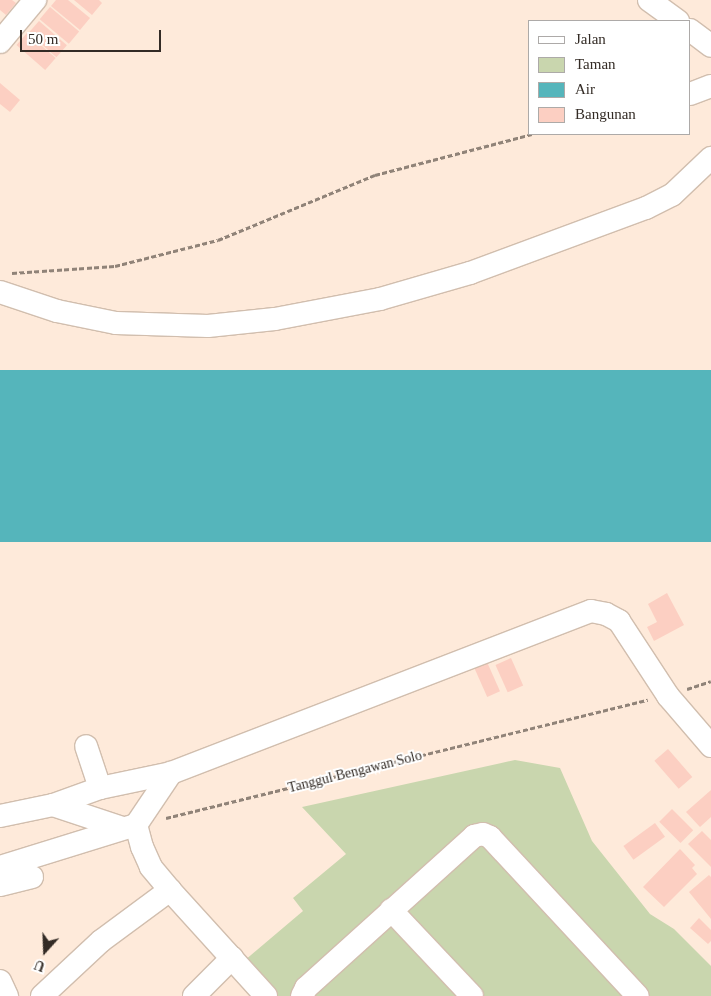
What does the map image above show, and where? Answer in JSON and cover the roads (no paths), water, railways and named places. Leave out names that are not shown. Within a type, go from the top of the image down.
[{"type":"street","points":[[0,42],[35,0]]},
{"type":"street","points":[[649,0],[677,20]]},
{"type":"street","points":[[691,31],[711,46]]},
{"type":"street","points":[[691,94],[711,86]]},
{"type":"street","points":[[3,284],[57,311],[116,323],[208,326],[274,319],[370,301],[470,273],[646,208],[672,195],[711,158]]},
{"type":"street","points":[[0,816],[53,804],[100,788],[171,773],[591,610],[606,614],[619,621],[668,696],[711,746]]},
{"type":"street","points":[[86,746],[100,788]]},
{"type":"street","points":[[0,867],[129,826],[171,773]]},
{"type":"street","points":[[53,804],[129,826],[151,867],[232,958],[257,993]]},
{"type":"street","points":[[302,996],[306,988],[474,836],[483,834],[490,837],[638,996]]},
{"type":"street","points":[[0,885],[32,877]]},
{"type":"street","points":[[42,996],[101,941],[170,890]]},
{"type":"street","points":[[392,910],[472,996]]},
{"type":"street","points":[[194,996],[232,958]]},
{"type":"street","points":[[0,981],[7,996]]},
{"type":"water","points":[[0,370],[711,370],[711,542],[0,542]]}]
